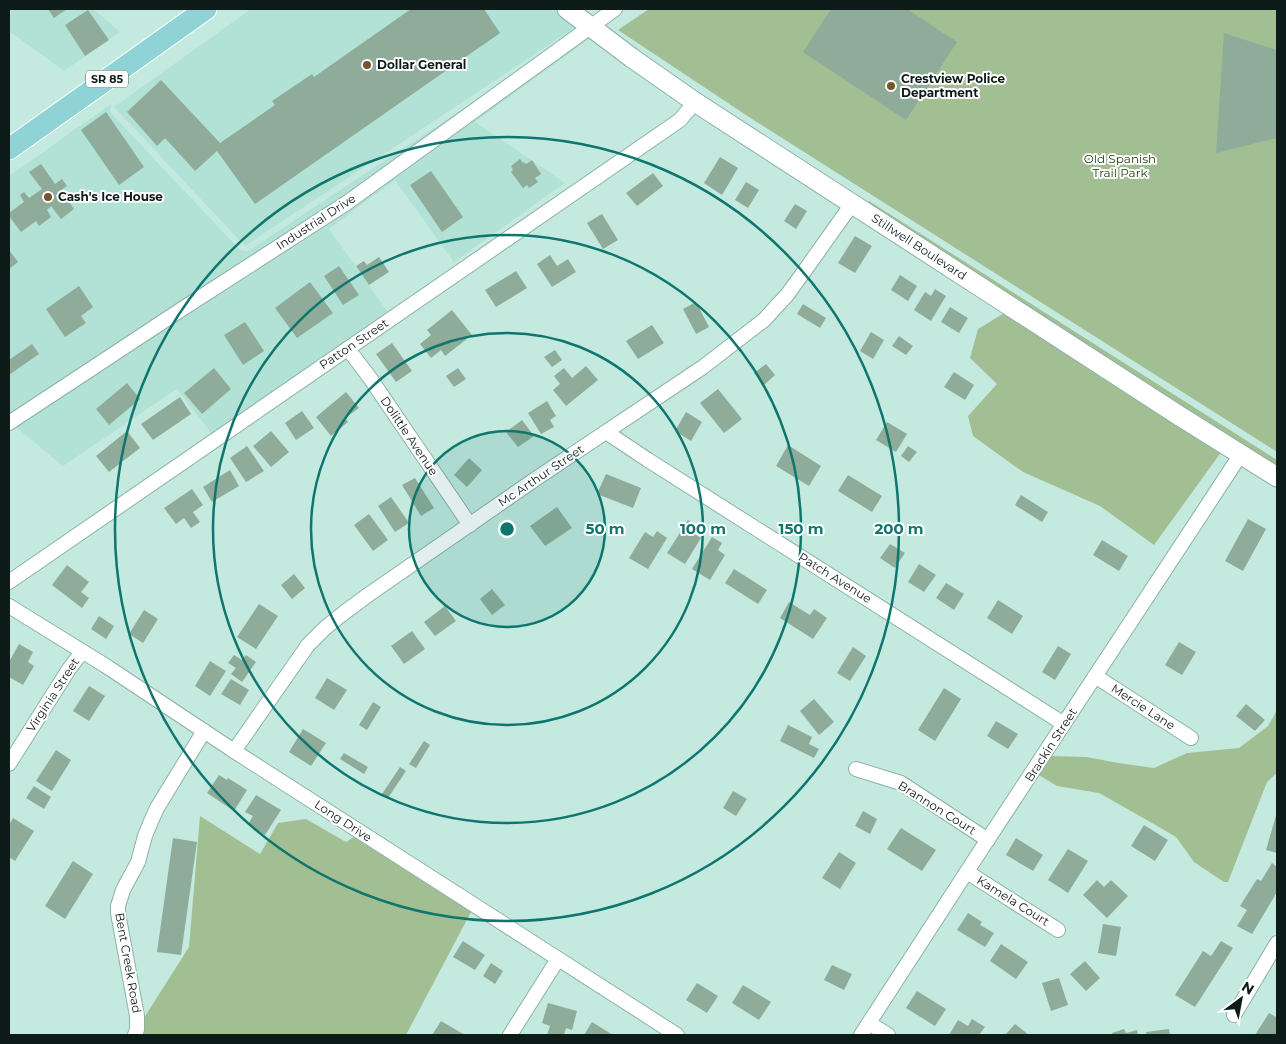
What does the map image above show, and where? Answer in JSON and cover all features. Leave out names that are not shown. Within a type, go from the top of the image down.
[{"type":"main road","name":"SR 85","points":[[9,149],[206,9]]},
{"type":"street","name":"Stillwell Boulevard","points":[[567,9],[632,58],[696,102],[1170,410],[1277,477]]},
{"type":"street","name":"Industrial Drive","points":[[9,423],[348,202],[615,9]]},
{"type":"street","name":"Patton Street","points":[[9,582],[680,120],[696,102]]},
{"type":"street","name":"Mc Arthur Street","points":[[234,750],[300,656],[325,628],[368,595],[470,524],[703,367],[764,320],[787,295],[852,204]]},
{"type":"street","name":"Dolittle Avenue","points":[[348,349],[470,524]]},
{"type":"street","name":"Patch Avenue","points":[[606,432],[1064,724]]},
{"type":"street","name":"Brackin Street","points":[[861,1035],[1241,454]]},
{"type":"street","name":"Long Drive","points":[[9,606],[106,666],[678,1035]]},
{"type":"street","name":"Virginia Street","points":[[9,764],[69,669],[82,652]]},
{"type":"street","name":"Mercie Lane","points":[[1095,676],[1191,738]]},
{"type":"street","name":"Bent Creek Road","points":[[135,1035],[138,1016],[118,906],[123,890],[138,862],[145,836],[157,808],[204,731]]},
{"type":"street","name":"Brannon Court","points":[[856,769],[902,783],[988,840]]},
{"type":"street","name":"Kamela Court","points":[[967,872],[1058,930]]},
{"type":"street","points":[[1234,1015],[1277,943]]},
{"type":"street","points":[[510,1035],[558,959]]},
{"type":"street","points":[[869,1023],[888,1035]]},
{"type":"shaded area","points":[[9,9],[93,9],[120,32],[64,71],[9,31]]},
{"type":"shaded area","points":[[251,9],[558,9],[580,24],[245,246],[114,107]]},
{"type":"shaded area","points":[[589,35],[592,37],[475,122],[565,183],[454,262],[395,180],[329,229],[388,312],[212,434],[177,389],[63,466],[16,427],[351,208]]},
{"type":"shaded area","points":[[487,93],[345,196],[9,415],[9,176],[111,104],[110,112],[240,250],[248,251]]},
{"type":"green space","name":"Old Spanish Trail Park","points":[[649,9],[1277,9],[1277,452],[752,119],[618,30]]},
{"type":"green space","points":[[869,201],[1277,460],[1277,468],[867,204]]},
{"type":"green space","points":[[1006,312],[1222,451],[1154,545],[1100,506],[1023,472],[973,436],[968,416],[997,384],[970,358],[978,329]]},
{"type":"green space","points":[[1277,710],[1277,773],[1267,782],[1228,882],[1224,882],[1194,862],[1176,837],[1145,819],[1099,793],[1057,786],[1039,775],[1051,756],[1087,757],[1154,768],[1187,753],[1239,748],[1268,726]]},
{"type":"green space","points":[[200,816],[260,854],[278,823],[306,819],[346,842],[354,837],[471,912],[406,1035],[142,1035],[144,1018],[189,947]]},
{"type":"building","points":[[48,9],[67,9],[54,18]]},
{"type":"building","points":[[411,9],[484,9],[500,33],[255,204],[217,151],[195,171],[165,138],[157,146],[127,112],[161,80],[220,143],[275,105],[272,101],[312,74],[314,77]]},
{"type":"building","name":"Crestview Police Department","points":[[831,9],[907,9],[957,42],[906,120],[803,52]]},
{"type":"building","points":[[88,10],[109,40],[85,56],[65,25]]},
{"type":"building","points":[[1224,33],[1277,50],[1277,138],[1216,153]]},
{"type":"building","points":[[106,112],[144,167],[119,185],[81,130]]},
{"type":"building","points":[[720,157],[738,168],[722,195],[704,183]]},
{"type":"building","points":[[520,159],[526,164],[532,160],[541,174],[535,178],[538,182],[529,188],[527,185],[523,188],[511,172],[513,170],[511,166]]},
{"type":"building","name":"Cash's Ice House","points":[[41,164],[55,184],[62,179],[67,186],[61,190],[74,209],[61,219],[51,206],[47,210],[51,217],[39,226],[36,221],[21,232],[9,216],[9,213],[24,202],[20,195],[24,192],[29,198],[42,189],[29,172]]},
{"type":"building","points":[[431,171],[463,217],[442,232],[410,185]]},
{"type":"building","points":[[653,173],[663,186],[637,206],[626,193]]},
{"type":"building","points":[[746,182],[759,190],[748,208],[735,200]]},
{"type":"building","points":[[795,204],[807,211],[796,229],[784,221]]},
{"type":"building","points":[[602,214],[618,240],[603,249],[587,223]]},
{"type":"building","points":[[855,236],[872,246],[855,273],[838,263]]},
{"type":"building","points":[[9,250],[18,262],[9,269]]},
{"type":"building","points":[[550,255],[557,266],[568,259],[576,272],[552,287],[537,264]]},
{"type":"building","points":[[379,257],[389,272],[369,285],[356,266],[364,261],[367,265]]},
{"type":"building","points":[[339,266],[359,295],[343,305],[324,276]]},
{"type":"building","points":[[516,271],[527,288],[496,307],[485,290]]},
{"type":"building","points":[[900,275],[917,286],[908,301],[891,290]]},
{"type":"building","points":[[310,282],[333,313],[297,338],[275,308]]},
{"type":"building","points":[[79,286],[93,307],[81,316],[86,323],[65,337],[46,309]]},
{"type":"building","points":[[935,289],[946,296],[931,321],[914,310],[925,292],[931,296]]},
{"type":"building","points":[[696,302],[709,327],[696,334],[683,309]]},
{"type":"building","points":[[803,304],[826,318],[820,328],[797,314]]},
{"type":"building","points":[[950,307],[968,318],[959,333],[941,322]]},
{"type":"building","points":[[452,310],[472,335],[445,356],[441,350],[431,358],[420,344],[431,335],[427,330]]},
{"type":"building","points":[[245,322],[264,351],[243,365],[224,335]]},
{"type":"building","points":[[652,325],[664,343],[638,359],[626,341]]},
{"type":"building","points":[[871,332],[884,340],[873,359],[860,351]]},
{"type":"building","points":[[899,336],[913,346],[906,355],[892,346]]},
{"type":"building","points":[[392,343],[412,371],[396,382],[376,354]]},
{"type":"building","points":[[32,344],[39,354],[9,375],[9,360]]},
{"type":"building","points":[[555,350],[562,360],[552,367],[544,357]]},
{"type":"building","points":[[766,364],[775,375],[764,385],[754,373]]},
{"type":"building","points":[[586,366],[598,380],[566,406],[553,390],[560,384],[554,376],[564,368],[572,378]]},
{"type":"building","points":[[214,368],[231,389],[202,414],[184,393]]},
{"type":"building","points":[[458,368],[466,379],[454,387],[446,376]]},
{"type":"building","points":[[954,372],[974,385],[965,400],[944,387]]},
{"type":"building","points":[[127,383],[140,399],[109,425],[96,409]]},
{"type":"building","points":[[718,389],[742,419],[724,433],[700,403]]},
{"type":"building","points":[[346,392],[359,408],[345,418],[348,422],[331,436],[316,417]]},
{"type":"building","points":[[180,397],[191,414],[153,440],[141,424]]},
{"type":"building","points":[[547,401],[556,416],[550,420],[554,427],[541,434],[528,413]]},
{"type":"building","points":[[302,411],[314,428],[296,440],[285,423]]},
{"type":"building","points":[[686,412],[702,422],[691,441],[675,431]]},
{"type":"building","points":[[522,420],[534,436],[518,447],[506,432]]},
{"type":"building","points":[[887,422],[907,434],[896,452],[876,440]]},
{"type":"building","points":[[127,431],[140,448],[109,472],[96,456]]},
{"type":"building","points":[[271,431],[289,452],[271,467],[253,446]]},
{"type":"building","points":[[788,445],[821,466],[809,486],[776,466]]},
{"type":"building","points":[[247,446],[264,471],[246,482],[230,458]]},
{"type":"building","points":[[908,446],[917,452],[909,462],[901,456]]},
{"type":"building","points":[[469,458],[482,470],[467,487],[454,475]]},
{"type":"building","points":[[230,470],[239,486],[212,502],[203,487]]},
{"type":"building","points":[[606,474],[641,488],[633,508],[597,494]]},
{"type":"building","points":[[848,475],[882,496],[872,512],[838,491]]},
{"type":"building","points":[[415,478],[434,508],[421,516],[402,485]]},
{"type":"building","points":[[192,489],[203,505],[193,512],[200,522],[191,528],[184,518],[176,524],[164,508]]},
{"type":"building","points":[[1021,495],[1048,512],[1042,522],[1015,505]]},
{"type":"building","points":[[391,497],[409,523],[395,532],[378,506]]},
{"type":"building","points":[[557,507],[572,528],[545,546],[530,526]]},
{"type":"building","points":[[369,514],[388,540],[373,551],[354,525]]},
{"type":"building","points":[[1248,519],[1266,529],[1243,571],[1225,561]]},
{"type":"building","points":[[688,520],[697,527],[693,533],[701,538],[685,564],[667,553]]},
{"type":"building","points":[[657,531],[667,538],[648,569],[629,558],[645,532],[653,537]]},
{"type":"building","points":[[712,537],[722,543],[718,550],[725,555],[710,580],[692,569]]},
{"type":"building","points":[[1102,540],[1128,556],[1119,571],[1093,555]]},
{"type":"building","points":[[890,544],[905,553],[895,568],[880,558]]},
{"type":"building","points":[[919,564],[936,575],[924,592],[908,582]]},
{"type":"building","points":[[67,565],[89,582],[81,592],[89,598],[82,608],[52,585]]},
{"type":"building","points":[[734,569],[767,590],[758,604],[725,583]]},
{"type":"building","points":[[294,574],[305,588],[292,599],[281,585]]},
{"type":"building","points":[[946,583],[964,594],[954,610],[936,598]]},
{"type":"building","points":[[492,589],[505,605],[492,615],[480,599]]},
{"type":"building","points":[[998,600],[1023,616],[1012,634],[987,618]]},
{"type":"building","points":[[789,602],[810,615],[814,609],[827,618],[813,639],[780,618]]},
{"type":"building","points":[[259,604],[278,616],[256,649],[237,637]]},
{"type":"building","points":[[445,606],[456,621],[435,636],[424,622]]},
{"type":"building","points":[[144,610],[158,619],[143,643],[129,634]]},
{"type":"building","points":[[99,616],[114,626],[106,639],[91,629]]},
{"type":"building","points":[[412,631],[425,649],[404,664],[391,646]]},
{"type":"building","points":[[1179,642],[1196,652],[1182,675],[1165,665]]},
{"type":"building","points":[[19,644],[33,652],[28,662],[34,666],[23,685],[9,677],[9,662]]},
{"type":"building","points":[[1058,646],[1071,654],[1055,680],[1042,672]]},
{"type":"building","points":[[853,647],[866,656],[850,681],[837,673]]},
{"type":"building","points":[[234,655],[242,660],[246,655],[256,662],[242,682],[231,674],[236,668],[228,663]]},
{"type":"building","points":[[210,661],[226,671],[210,696],[195,686]]},
{"type":"building","points":[[327,678],[347,690],[334,710],[315,698]]},
{"type":"building","points":[[231,679],[249,690],[240,705],[221,694]]},
{"type":"building","points":[[89,686],[105,696],[89,721],[73,711]]},
{"type":"building","points":[[944,688],[961,699],[935,741],[918,730]]},
{"type":"building","points":[[814,699],[834,722],[819,735],[800,711]]},
{"type":"building","points":[[373,702],[381,707],[367,730],[359,725]]},
{"type":"building","points":[[1246,704],[1265,720],[1255,731],[1236,716]]},
{"type":"building","points":[[996,721],[1018,734],[1008,749],[987,736]]},
{"type":"building","points":[[788,725],[812,737],[809,744],[819,749],[814,758],[780,741]]},
{"type":"building","points":[[303,729],[326,743],[311,766],[289,752]]},
{"type":"building","points":[[424,741],[430,745],[416,768],[409,764]]},
{"type":"building","points":[[56,750],[71,760],[52,791],[36,781]]},
{"type":"building","points":[[344,753],[368,767],[364,774],[340,759]]},
{"type":"building","points":[[400,767],[406,771],[388,798],[382,794]]},
{"type":"building","points":[[219,775],[227,780],[228,778],[247,790],[234,811],[207,793]]},
{"type":"building","points":[[34,786],[51,797],[44,809],[26,798]]},
{"type":"building","points":[[733,791],[747,799],[736,816],[723,808]]},
{"type":"building","points":[[256,795],[281,810],[265,835],[248,824],[253,816],[245,812]]},
{"type":"building","points":[[863,811],[877,819],[870,834],[855,826]]},
{"type":"building","points":[[1277,812],[1277,853],[1266,850]]},
{"type":"building","points":[[13,818],[34,831],[15,861],[9,857],[9,825]]},
{"type":"building","points":[[1144,825],[1168,840],[1155,861],[1131,846]]},
{"type":"building","points":[[901,828],[936,850],[922,871],[887,849]]},
{"type":"building","points":[[173,838],[197,842],[181,955],[157,952]]},
{"type":"building","points":[[1016,838],[1043,855],[1033,871],[1006,855]]},
{"type":"building","points":[[1068,849],[1088,861],[1068,893],[1048,880]]},
{"type":"building","points":[[839,852],[856,863],[840,889],[822,878]]},
{"type":"building","points":[[73,861],[93,874],[65,919],[45,906]]},
{"type":"building","points":[[1272,863],[1277,867],[1277,892],[1252,934],[1237,926],[1247,910],[1240,906],[1257,879],[1261,881]]},
{"type":"building","points":[[1097,880],[1104,887],[1111,880],[1128,896],[1107,918],[1083,895]]},
{"type":"building","points":[[968,913],[982,922],[980,925],[994,933],[985,947],[957,930]]},
{"type":"building","points":[[1103,924],[1121,927],[1116,956],[1098,953]]},
{"type":"building","points":[[463,941],[485,955],[475,970],[453,957]]},
{"type":"building","points":[[1221,941],[1233,948],[1195,1007],[1175,995],[1203,951],[1211,956]]},
{"type":"building","points":[[1001,944],[1028,962],[1016,979],[990,961]]},
{"type":"building","points":[[1085,961],[1100,978],[1086,991],[1070,974]]},
{"type":"building","points":[[491,963],[503,971],[495,984],[483,976]]},
{"type":"building","points":[[832,965],[852,974],[844,990],[824,980]]},
{"type":"building","points":[[1059,978],[1068,1005],[1051,1011],[1042,983]]},
{"type":"building","points":[[697,983],[718,996],[707,1013],[686,1000]]},
{"type":"building","points":[[743,985],[771,1002],[759,1020],[732,1003]]},
{"type":"building","points":[[917,991],[946,1009],[935,1026],[906,1008]]},
{"type":"building","points":[[548,1003],[577,1011],[572,1030],[566,1028],[564,1035],[547,1035],[550,1026],[542,1023]]},
{"type":"building","points":[[1269,1013],[1276,1017],[1277,1015],[1277,1035],[1255,1035]]},
{"type":"building","points":[[972,1019],[985,1027],[979,1035],[949,1035],[958,1020],[968,1026]]},
{"type":"building","points":[[441,1021],[465,1035],[432,1035]]},
{"type":"building","points":[[592,1022],[613,1035],[584,1035]]},
{"type":"building","points":[[1015,1024],[1029,1035],[1005,1035]]},
{"type":"building","points":[[1124,1029],[1126,1033],[1137,1030],[1138,1035],[1113,1035],[1112,1033]]},
{"type":"building","points":[[1169,1029],[1170,1035],[1147,1035],[1146,1032]]},
{"type":"place","name":"Dollar General","points":[[367,65]]},
{"type":"place","name":"Crestview Police Department","points":[[891,86]]},
{"type":"place","name":"Cash's Ice House","points":[[48,197]]}]
